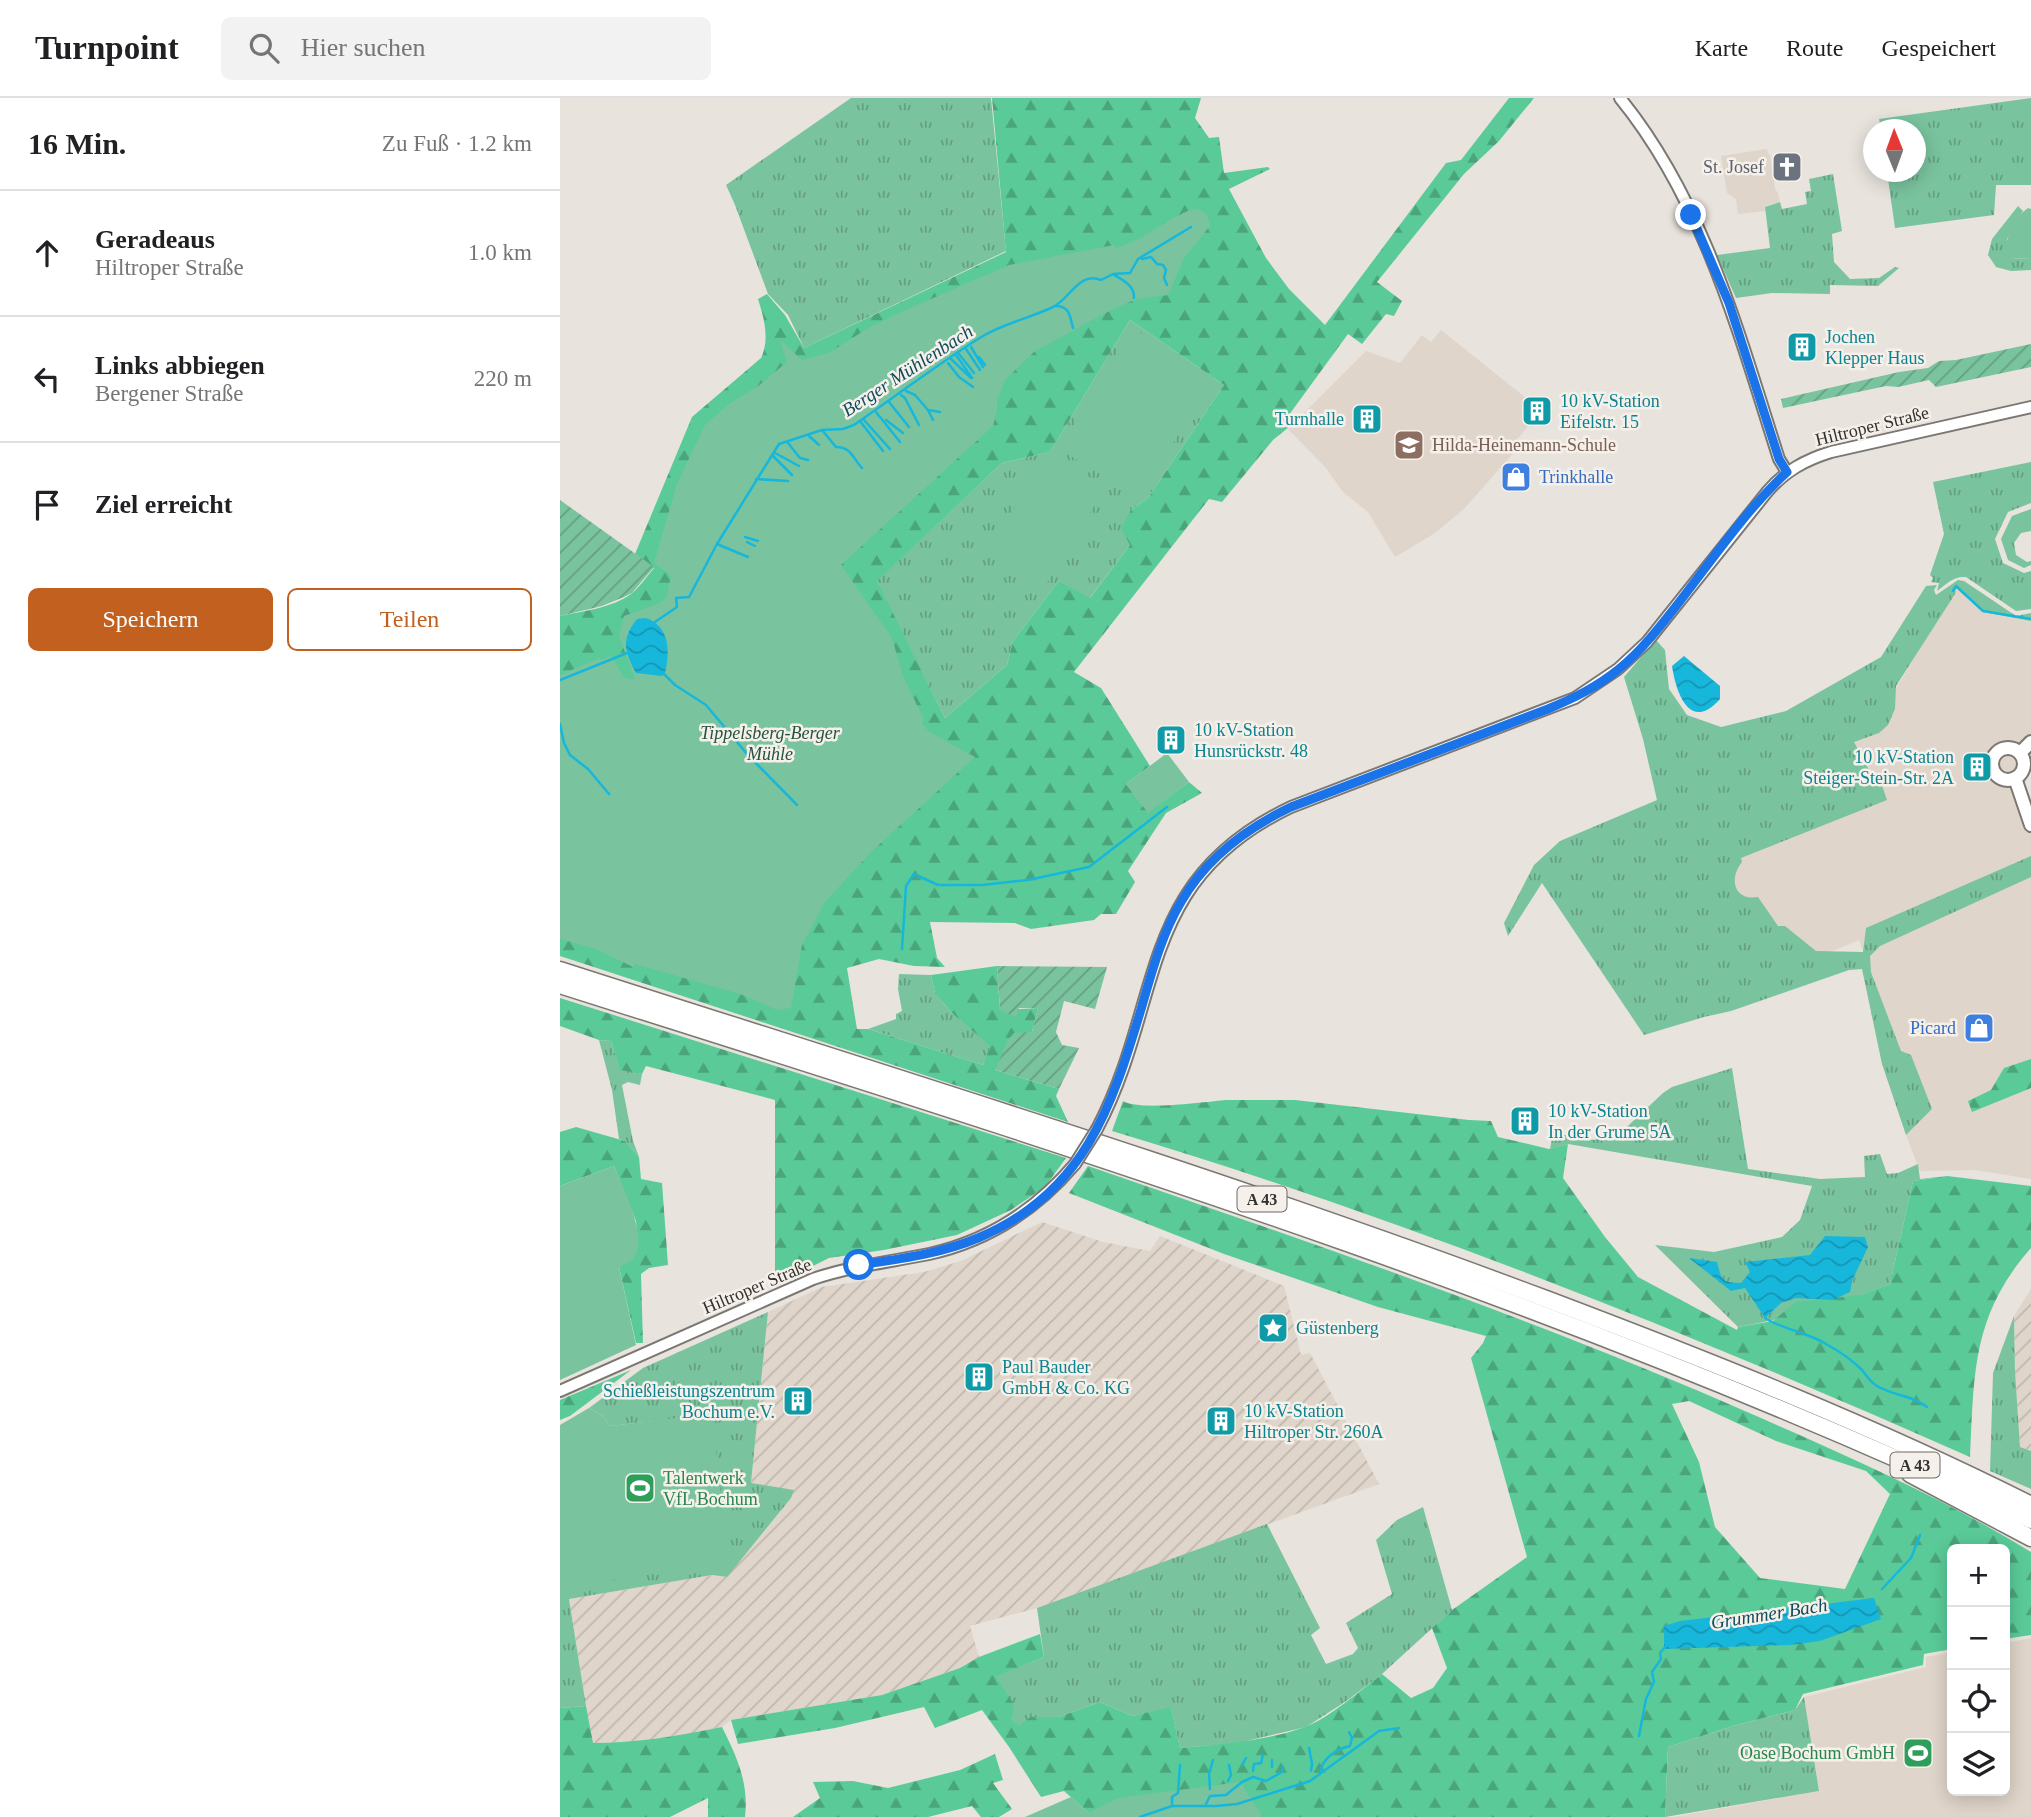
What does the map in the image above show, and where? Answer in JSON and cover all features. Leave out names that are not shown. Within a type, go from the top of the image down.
[{"type":"highway","name":"A 43","points":[[560,970],[1049,1126],[1455,1265],[1664,1344],[1831,1413],[1974,1476],[2031,1505]]},
{"type":"highway","name":"A 43","points":[[560,985],[1254,1210],[1539,1312],[1797,1414],[2031,1520]]},
{"type":"highway","points":[[1797,1414],[1831,1437],[1911,1474],[2031,1538]]},
{"type":"highway","points":[[1974,1476],[1994,1481],[2031,1499]]},
{"type":"main road","points":[[2020,752],[2031,742]]},
{"type":"main road","points":[[2004,748],[2020,752],[2024,764],[2020,775],[2006,779],[1998,775],[1993,766],[1995,755],[2004,748]]},
{"type":"main road","points":[[2015,778],[2031,825]]},
{"type":"street","points":[[1620,98],[1667,164],[1695,224],[1729,303],[1779,459],[1787,472]]},
{"type":"street","name":"Hiltroper Straße","points":[[560,1391],[813,1279],[859,1265],[944,1250],[979,1238],[1020,1216],[1039,1202],[1075,1164],[1097,1129],[1121,1077],[1164,935],[1193,883],[1219,854],[1258,824],[1291,807],[1566,702],[1600,683],[1647,642],[1742,522],[1787,472],[1801,463],[1831,452],[2031,408]]},
{"type":"shaded area","points":[[1767,149],[1780,202],[1766,206],[1766,211],[1738,214],[1736,199],[1727,193],[1721,156]]},
{"type":"shaded area","name":"Hilda-Heinemann-Schule","points":[[1441,330],[1541,410],[1511,447],[1515,451],[1464,509],[1435,533],[1395,557],[1368,512],[1342,491],[1326,468],[1288,429],[1366,351],[1400,363],[1422,335],[1431,342]]},
{"type":"shaded area","points":[[1956,588],[1983,612],[2031,621],[2031,758],[2025,783],[2031,800],[2031,1179],[1975,1170],[1920,1171],[1906,1135],[1932,1109],[1901,1052],[1859,940],[1799,965],[1641,837],[1687,765],[1888,725],[1895,709],[1895,690]]},
{"type":"shaded area","points":[[1042,1222],[1103,1242],[1150,1251],[1160,1236],[1284,1286],[1301,1355],[1310,1353],[1379,1484],[1037,1608],[970,1626],[979,1657],[960,1668],[882,1695],[731,1720],[722,1727],[672,1738],[627,1743],[592,1743],[569,1599],[712,1575],[726,1577],[777,1516],[794,1490],[751,1484],[768,1312],[822,1287],[924,1272],[961,1261]]},
{"type":"shaded area","points":[[2031,1289],[2031,1451],[2020,1447],[2014,1316]]},
{"type":"shaded area","points":[[2031,1638],[2031,1817],[1673,1817],[1819,1791],[1804,1697],[1926,1667],[1926,1657],[1947,1653],[1947,1796],[2010,1796],[2010,1642]]},
{"type":"green space","points":[[851,98],[991,98],[1006,251],[804,348],[788,315],[768,294],[726,185]]},
{"type":"green space","points":[[992,98],[1201,98],[1195,118],[1209,138],[1219,137],[1224,173],[1268,167],[1270,169],[1229,189],[1266,258],[1289,289],[1325,325],[1446,163],[1461,160],[1509,98],[1534,98],[1499,141],[1464,174],[1377,282],[1402,301],[1394,316],[1386,314],[1362,344],[1348,334],[1286,419],[1289,427],[1273,440],[1222,502],[1209,499],[1074,672],[1101,688],[1150,766],[1126,784],[1148,812],[1189,782],[1202,793],[1166,813],[1128,871],[1135,882],[1116,914],[1101,914],[1094,920],[1031,929],[1015,923],[930,922],[937,958],[945,967],[914,966],[879,959],[847,968],[857,1029],[868,1029],[983,1065],[990,1046],[954,1015],[935,994],[931,975],[997,966],[1000,1010],[1038,1008],[1032,1032],[995,1070],[1059,1089],[1056,1096],[1068,1122],[560,956],[560,616],[623,599],[637,588],[654,568],[635,554],[692,417],[761,358],[764,351],[766,336],[758,299],[767,294],[785,315],[804,348],[1006,252]],"holes":[[[1130,320],[1224,385],[1148,498],[1131,510],[1121,528],[1130,545],[1090,598],[1059,581],[1013,641],[1007,665],[945,718],[877,581],[1002,463],[1050,452]]]},
{"type":"green space","points":[[2031,98],[2031,185],[1996,185],[1994,215],[1895,228],[1888,182],[1926,182],[1926,119],[1879,119]]},
{"type":"green space","points":[[1833,174],[1842,231],[1832,234],[1834,262],[1850,279],[1879,278],[1895,267],[1899,268],[1878,286],[1830,285],[1830,294],[1772,293],[1736,298],[1717,255],[1770,248],[1765,207],[1780,202],[1782,209],[1807,204],[1805,192],[1811,191],[1809,179]]},
{"type":"green space","points":[[2018,206],[2023,211],[2007,239],[2010,258],[2031,259],[2031,270],[2011,271],[1996,267],[1988,255],[1992,239]]},
{"type":"green space","points":[[2028,208],[2031,209],[2031,259],[2010,258],[2006,255],[2006,249],[2011,229]]},
{"type":"green space","name":"Tippelsberg-Berger Mühle","points":[[1193,209],[1205,213],[1210,226],[1184,258],[1168,295],[1137,299],[1117,307],[1035,351],[1005,380],[997,400],[993,426],[841,565],[892,638],[903,676],[924,720],[922,723],[928,731],[975,757],[871,852],[825,902],[802,945],[791,1008],[777,1010],[740,994],[635,964],[633,967],[596,949],[560,939],[560,675],[611,656],[623,676],[635,679],[619,636],[624,616],[660,603],[667,596],[671,576],[654,563],[677,484],[705,425],[787,362],[780,340],[802,360],[829,353],[868,328],[1009,265],[1114,245],[1116,248]]},
{"type":"green space","points":[[1130,320],[1224,385],[1148,498],[1131,510],[1130,545],[1089,599],[1059,581],[1013,641],[1007,665],[945,718],[876,581],[1002,463],[1050,452]]},
{"type":"green space","points":[[1132,328],[1213,377],[1140,498],[1059,449]]},
{"type":"green space","points":[[2031,344],[2031,367],[1936,387],[1929,380],[1898,387],[1886,386],[1783,408],[1781,399],[1928,368],[1939,361],[1956,360]]},
{"type":"green space","points":[[1048,452],[1106,487],[1047,583],[990,548]]},
{"type":"green space","points":[[2031,462],[2031,503],[2008,512],[1995,539],[2003,563],[2024,573],[2031,571],[2031,609],[2016,611],[1966,577],[1954,579],[1937,591],[1939,583],[1931,582],[1933,578],[1930,575],[1944,534],[1933,482]]},
{"type":"green space","points":[[560,500],[654,567],[632,593],[602,606],[560,616]]},
{"type":"green space","points":[[2031,509],[2031,531],[2021,533],[2014,543],[2016,555],[2027,562],[2031,561],[2031,565],[2024,568],[2008,560],[2001,539],[2012,516]]},
{"type":"green space","points":[[1958,580],[1964,581],[2016,616],[2031,613],[2031,621],[1983,612],[1956,588],[1955,594],[1896,686],[1895,709],[1888,725],[1879,733],[1854,742],[1870,772],[1879,777],[1887,800],[1741,858],[1735,881],[1736,887],[1743,895],[1758,897],[1778,926],[1785,926],[1816,951],[1863,952],[1866,928],[2031,856],[2031,877],[1880,946],[1870,956],[1871,972],[1901,1051],[1911,1055],[1932,1109],[1906,1135],[1882,1064],[1862,969],[1849,970],[1731,1011],[1644,1035],[1542,883],[1508,936],[1504,923],[1534,865],[1560,841],[1657,800],[1643,739],[1624,677],[1656,640],[1665,650],[1669,689],[1687,715],[1721,727],[1786,711],[1881,657],[1926,586],[1937,585],[1934,590],[1936,595]]},
{"type":"green space","points":[[1167,753],[1189,782],[1148,813],[1126,784]]},
{"type":"green space","points":[[997,966],[1107,967],[1095,1009],[1064,1001],[1056,1032],[1062,1045],[1079,1048],[1059,1089],[995,1070],[1008,1040],[1014,1033],[1032,1032],[1038,1008],[1019,1008],[1016,1017],[1000,1010]]},
{"type":"green space","points":[[899,974],[931,975],[935,994],[954,1015],[991,1046],[983,1065],[868,1029],[896,1019],[896,1014],[902,1011],[898,989]]},
{"type":"green space","points":[[560,998],[1066,1158],[1045,1187],[1011,1210],[957,1235],[829,1258],[775,1285],[775,1100],[646,1066],[642,1074],[620,1070],[611,1041],[599,1040],[560,1026]]},
{"type":"green space","points":[[599,1040],[611,1041],[620,1069],[642,1074],[640,1085],[628,1082],[622,1085],[633,1141],[639,1157],[625,1141],[619,1139],[612,1090]]},
{"type":"green space","points":[[2031,1059],[2031,1088],[1972,1112],[1968,1101],[1991,1090],[2004,1068]]},
{"type":"green space","points":[[1732,1068],[1748,1169],[1820,1179],[1865,1177],[1864,1156],[1880,1154],[1887,1174],[1898,1173],[1918,1164],[1920,1179],[1947,1176],[1913,1181],[1890,1284],[1815,1309],[1738,1327],[1655,1245],[1714,1252],[1782,1237],[1800,1220],[1812,1186],[1568,1144],[1550,1149],[1553,1133],[1594,1140],[1602,1137],[1614,1139],[1672,1087]]},
{"type":"green space","points":[[1226,1100],[1295,1100],[1491,1121],[1498,1137],[1549,1149],[1568,1144],[1563,1178],[1605,1237],[1638,1277],[1737,1330],[1738,1327],[1773,1321],[1796,1302],[1860,1295],[1890,1284],[1913,1181],[1947,1176],[2031,1186],[2031,1248],[1997,1297],[1980,1346],[1973,1398],[1970,1457],[1759,1366],[1546,1280],[1331,1202],[1112,1131],[1123,1101],[1157,1106]]},
{"type":"green space","points":[[576,1127],[625,1141],[639,1157],[641,1179],[662,1183],[668,1265],[649,1268],[641,1274],[643,1343],[636,1343],[619,1267],[638,1246],[636,1221],[614,1166],[560,1186],[560,1132]]},
{"type":"green space","points":[[614,1166],[637,1226],[637,1250],[633,1259],[619,1267],[636,1345],[560,1380],[560,1186]]},
{"type":"green space","points":[[1088,1166],[1512,1316],[1679,1383],[1865,1464],[1966,1514],[2031,1552],[2031,1635],[2010,1638],[2010,1544],[1947,1544],[1947,1650],[1924,1654],[1923,1665],[1803,1694],[1795,1710],[1668,1747],[1665,1817],[1090,1817],[1089,1813],[1064,1791],[1041,1797],[982,1710],[935,1728],[924,1707],[835,1728],[738,1744],[731,1720],[882,1695],[960,1668],[979,1657],[1040,1634],[1044,1657],[996,1677],[1014,1704],[1012,1719],[1019,1726],[1030,1717],[1058,1717],[1100,1702],[1132,1716],[1171,1707],[1180,1748],[1275,1736],[1305,1727],[1345,1703],[1382,1674],[1411,1698],[1433,1688],[1447,1668],[1432,1628],[1452,1610],[1527,1557],[1471,1358],[1486,1336],[1378,1307],[1224,1254],[1069,1193]],"holes":[[[1689,1401],[1776,1441],[1866,1471],[1890,1494],[1845,1589],[1760,1578],[1715,1527],[1699,1462],[1672,1404]]]},
{"type":"green space","points":[[768,1312],[751,1483],[794,1490],[791,1498],[727,1577],[712,1575],[569,1599],[586,1706],[560,1708],[560,1587],[711,1415],[610,1426],[603,1416],[589,1408],[643,1368]]},
{"type":"green space","points":[[2014,1316],[2020,1447],[2031,1451],[2031,1489],[1990,1471],[1993,1373]]},
{"type":"green space","points":[[631,1370],[570,1416],[560,1420],[560,1400]]},
{"type":"green space","name":"Talentwerk VfL Bochum","points":[[589,1408],[603,1416],[610,1426],[712,1414],[727,1550],[720,1565],[560,1587],[560,1425]]},
{"type":"green space","points":[[1423,1507],[1452,1610],[1382,1674],[1306,1727],[1238,1743],[1180,1748],[1171,1708],[1132,1716],[1100,1702],[1058,1717],[1030,1717],[1019,1727],[1012,1719],[995,1677],[1044,1657],[1037,1608],[1267,1524],[1320,1628],[1311,1635],[1326,1664],[1353,1654],[1358,1648],[1346,1623],[1392,1594],[1376,1540],[1397,1520]]},
{"type":"green space","points":[[1804,1697],[1819,1791],[1665,1817],[1668,1747],[1795,1710]]},
{"type":"green space","points":[[586,1706],[593,1743],[626,1742],[722,1727],[743,1781],[745,1817],[708,1817],[708,1798],[670,1817],[560,1817],[560,1708]]},
{"type":"green space","points":[[995,1754],[1003,1780],[993,1783],[1012,1809],[999,1817],[981,1817],[972,1806],[928,1817],[793,1817],[820,1798],[813,1782],[853,1781],[888,1788],[960,1770]]},
{"type":"green space","points":[[1240,1782],[1263,1817],[1025,1817],[1071,1797],[1089,1813],[1118,1798]]},
{"type":"water","points":[[646,618],[660,627],[668,648],[667,665],[662,676],[636,673],[627,652],[628,633],[637,619]]},
{"type":"water","points":[[1684,656],[1720,686],[1720,699],[1700,712],[1693,711],[1686,705],[1677,687],[1672,666]]},
{"type":"water","points":[[1825,1236],[1865,1237],[1868,1247],[1852,1281],[1850,1292],[1833,1300],[1796,1298],[1781,1303],[1765,1318],[1745,1288],[1731,1291],[1689,1258],[1717,1262],[1723,1279],[1741,1283],[1750,1272],[1745,1262],[1810,1255]]},
{"type":"water","points":[[1874,1598],[1881,1619],[1820,1641],[1790,1645],[1664,1649],[1664,1626],[1680,1621]]},
{"type":"waterway","name":"Berger Mühlenbach","points":[[652,624],[677,607],[676,598],[689,597],[717,544],[779,444],[822,430],[843,429],[854,425],[983,336],[1053,307],[1087,279],[1101,280],[1113,274],[1130,273],[1138,259],[1191,227]]},
{"type":"waterway","points":[[1142,259],[1151,257],[1157,264],[1163,265],[1167,285]]},
{"type":"waterway","points":[[1114,275],[1125,281],[1134,298]]},
{"type":"waterway","points":[[1056,306],[1067,310],[1073,328]]},
{"type":"waterway","points":[[971,347],[983,367]]},
{"type":"waterway","points":[[966,349],[980,370]]},
{"type":"waterway","points":[[959,354],[974,373]]},
{"type":"waterway","points":[[956,355],[972,378]]},
{"type":"waterway","points":[[979,357],[985,365]]},
{"type":"waterway","points":[[951,359],[971,378]]},
{"type":"waterway","points":[[948,363],[959,377],[973,387]]},
{"type":"waterway","points":[[906,391],[915,395],[928,410],[940,412]]},
{"type":"waterway","points":[[901,395],[919,425]]},
{"type":"waterway","points":[[889,402],[909,427]]},
{"type":"waterway","points":[[928,410],[933,420]]},
{"type":"waterway","points":[[876,412],[900,442]]},
{"type":"waterway","points":[[864,420],[890,449]]},
{"type":"waterway","points":[[886,420],[903,433]]},
{"type":"waterway","points":[[860,421],[883,451]]},
{"type":"waterway","points":[[822,430],[836,447],[849,451],[862,468]]},
{"type":"waterway","points":[[809,436],[819,445]]},
{"type":"waterway","points":[[788,443],[800,458],[808,460]]},
{"type":"waterway","points":[[775,453],[799,466]]},
{"type":"waterway","points":[[772,455],[792,475]]},
{"type":"waterway","points":[[756,479],[788,481]]},
{"type":"waterway","points":[[745,537],[758,541]]},
{"type":"waterway","points":[[747,542],[755,546]]},
{"type":"waterway","points":[[717,544],[748,557]]},
{"type":"waterway","points":[[1953,591],[1956,586],[1983,611],[2031,619]]},
{"type":"waterway","name":"Berger Mühlenbach","points":[[560,680],[627,653]]},
{"type":"waterway","points":[[662,672],[675,685],[706,705],[747,754],[797,805]]},
{"type":"waterway","points":[[560,724],[570,755],[588,769],[609,794]]},
{"type":"waterway","points":[[902,949],[906,886],[914,874],[938,885],[982,885],[1028,880],[1089,867],[1167,807]]},
{"type":"waterway","name":"Grummer Bach","points":[[1765,1318],[1819,1340],[1850,1359],[1877,1386],[1927,1407]]},
{"type":"waterway","name":"Grummer Bach","points":[[1882,1589],[1911,1558],[1920,1535]]},
{"type":"waterway","points":[[1639,1736],[1646,1699],[1654,1682],[1652,1672],[1666,1646]]},
{"type":"waterway","name":"Grummer Bach","points":[[1140,1817],[1172,1806],[1237,1804],[1310,1781],[1379,1731],[1399,1728]]},
{"type":"waterway","points":[[1320,1774],[1323,1764],[1330,1756],[1350,1746],[1352,1738],[1349,1732]]},
{"type":"waterway","points":[[1309,1748],[1311,1771]]},
{"type":"waterway","points":[[1253,1771],[1254,1764],[1261,1763],[1263,1755]]},
{"type":"waterway","points":[[1242,1765],[1246,1758]]},
{"type":"waterway","points":[[1210,1789],[1209,1774],[1213,1760]]},
{"type":"waterway","points":[[1272,1760],[1272,1767]]},
{"type":"waterway","points":[[1172,1804],[1172,1797],[1178,1793],[1180,1765]]},
{"type":"waterway","points":[[1228,1781],[1231,1775],[1229,1765]]},
{"type":"waterway","points":[[1206,1804],[1210,1796],[1226,1795],[1253,1777],[1266,1781],[1282,1772],[1283,1767]]},
{"type":"place","name":"St. Josef","points":[[1787,167]]},
{"type":"place","name":"Jochen Klepper Haus","points":[[1802,347]]},
{"type":"place","name":"10 kV-Station Eifelstr. 15","points":[[1537,411]]},
{"type":"place","name":"Turnhalle","points":[[1367,419]]},
{"type":"place","name":"Hilda-Heinemann-Schule","points":[[1409,445]]},
{"type":"place","name":"Trinkhalle","points":[[1516,477]]},
{"type":"place","name":"10 kV-Station Hunsrückstr. 48","points":[[1171,740]]},
{"type":"place","name":"10 kV-Station Steiger-Stein-Str. 2A","points":[[1977,767]]},
{"type":"place","name":"Picard","points":[[1979,1028]]},
{"type":"place","name":"10 kV-Station In der Grume 5A","points":[[1525,1121]]},
{"type":"place","name":"Güstenberg","points":[[1273,1328]]},
{"type":"place","name":"Paul Bauder GmbH & Co. KG","points":[[979,1377]]},
{"type":"place","name":"Schießleistungszentrum Bochum e.V.","points":[[798,1401]]},
{"type":"place","name":"10 kV-Station Hiltroper Str. 260A","points":[[1221,1421]]},
{"type":"place","name":"Talentwerk VfL Bochum","points":[[640,1488]]},
{"type":"place","name":"Oase Bochum GmbH","points":[[1918,1753]]},
{"type":"route","points":[[859,1265],[929,1254],[979,1238],[1020,1216],[1062,1179],[1086,1148],[1111,1101],[1121,1077],[1164,935],[1172,918],[1203,870],[1230,844],[1258,824],[1291,807],[1548,709],[1575,698],[1600,683],[1633,657],[1647,642],[1742,522],[1787,472],[1779,459],[1729,303],[1691,215]]}]
